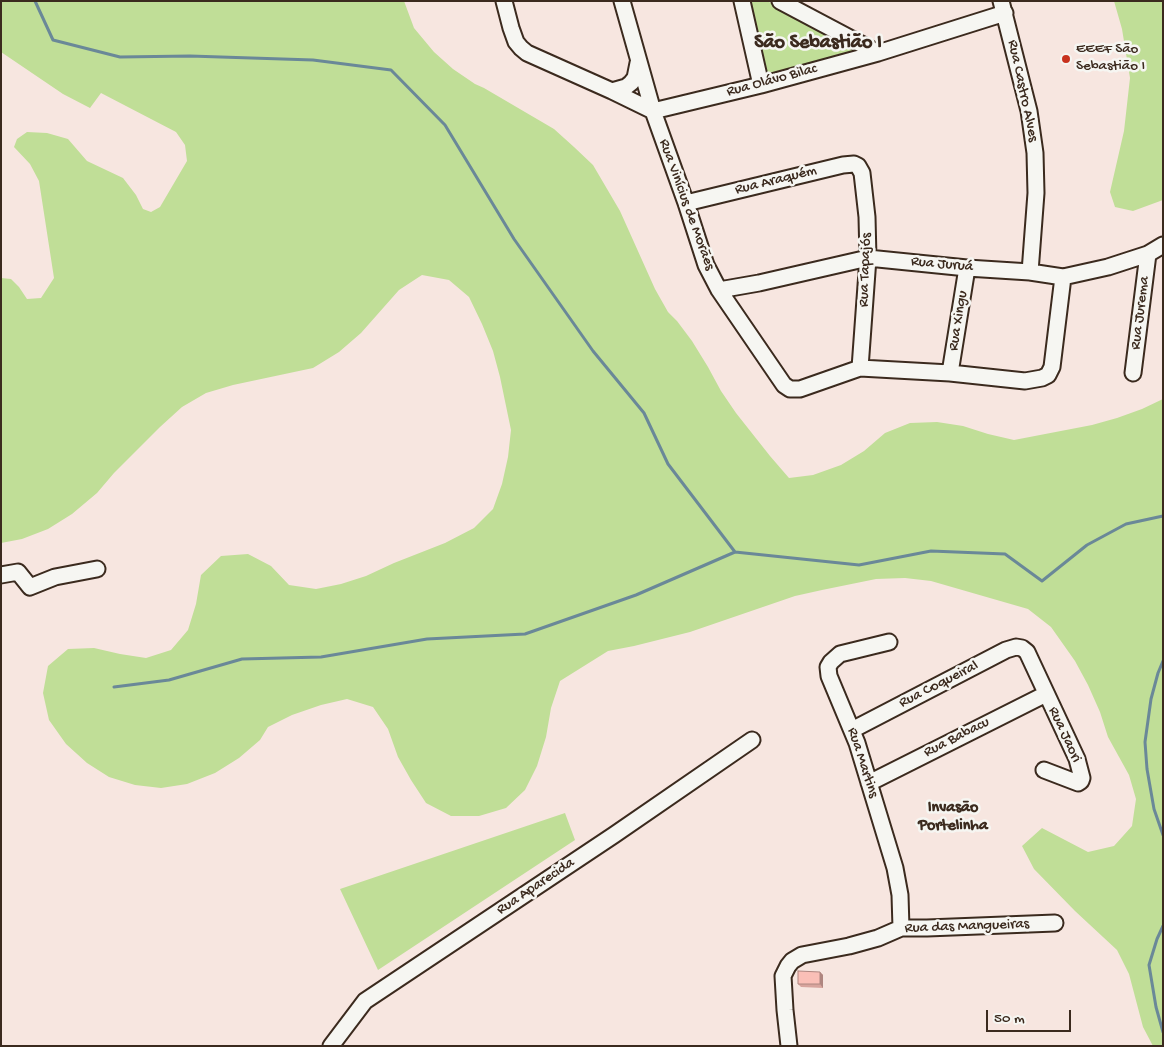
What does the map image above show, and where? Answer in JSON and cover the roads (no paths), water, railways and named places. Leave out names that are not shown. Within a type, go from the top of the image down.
[{"type":"street","points":[[504,1],[516,42],[527,53],[653,111]]},
{"type":"street","name":"Rua Vinícius de Morães","points":[[622,1],[653,111],[706,265],[720,290],[784,385],[790,390],[800,389],[860,368],[950,373],[1025,381],[1042,378],[1048,375],[1052,367],[1063,277]]},
{"type":"street","points":[[742,1],[761,85]]},
{"type":"street","points":[[780,1],[878,53]]},
{"type":"street","name":"Rua Olávo Bilac","points":[[653,111],[761,85],[878,53],[1003,7]]},
{"type":"street","name":"Rua Castro Alves","points":[[1003,7],[1029,111],[1035,153],[1036,193],[1030,272]]},
{"type":"street","points":[[612,91],[626,87],[631,83],[635,78],[638,60]]},
{"type":"street","name":"Rua Araquém","points":[[686,203],[844,165],[854,164],[858,166],[862,173]]},
{"type":"street","name":"Rua Tapajós","points":[[860,368],[868,258],[867,217],[862,173]]},
{"type":"street","name":"Rua Juruá","points":[[720,290],[868,258],[1030,272],[1063,277],[1108,267],[1148,254],[1163,245]]},
{"type":"street","name":"Rua Jurema","points":[[1133,373],[1148,254]]},
{"type":"street","name":"Rua Xingu","points":[[950,373],[967,268]]},
{"type":"street","points":[[1,575],[18,572],[30,587],[55,577],[97,569]]},
{"type":"street","name":"Rua Martins","points":[[889,642],[840,654],[828,667],[829,676],[857,743],[894,868],[900,895],[902,928]]},
{"type":"street","name":"Rua Coqueiral","points":[[852,730],[1006,650],[1016,647],[1022,648],[1027,652]]},
{"type":"street","name":"Rua Jaori","points":[[1027,652],[1077,759],[1082,781],[1078,783],[1044,770]]},
{"type":"street","name":"Rua Babacu","points":[[869,783],[1046,694]]},
{"type":"street","name":"Rua Aparecida","points":[[331,1046],[365,1001],[614,835],[752,740]]},
{"type":"street","name":"Rua das Mangueiras","points":[[789,1046],[784,1010],[783,976],[792,961],[802,955],[849,946],[878,938],[902,928],[1054,924]]},
{"type":"waterway","points":[[35,1],[53,40],[120,57],[190,56],[313,60],[391,70],[445,125],[514,239],[593,351],[644,413],[668,464],[735,552]]},
{"type":"waterway","points":[[114,687],[169,680],[242,659],[321,657],[427,639],[525,634],[636,595],[735,552],[859,565],[931,551],[1005,554],[1042,581],[1087,545],[1126,524],[1163,516]]},
{"type":"waterway","points":[[1163,661],[1151,699],[1145,742],[1147,769],[1154,809],[1163,835]]},
{"type":"waterway","points":[[1163,926],[1149,965],[1156,1007],[1163,1032]]},
{"type":"place","name":"EEEF São Sebastião I","points":[[1066,59]]},
{"type":"district","name":"São Sebastião I","points":[[818,44]]},
{"type":"district","name":"Invasão Portelinha","points":[[953,818]]}]
